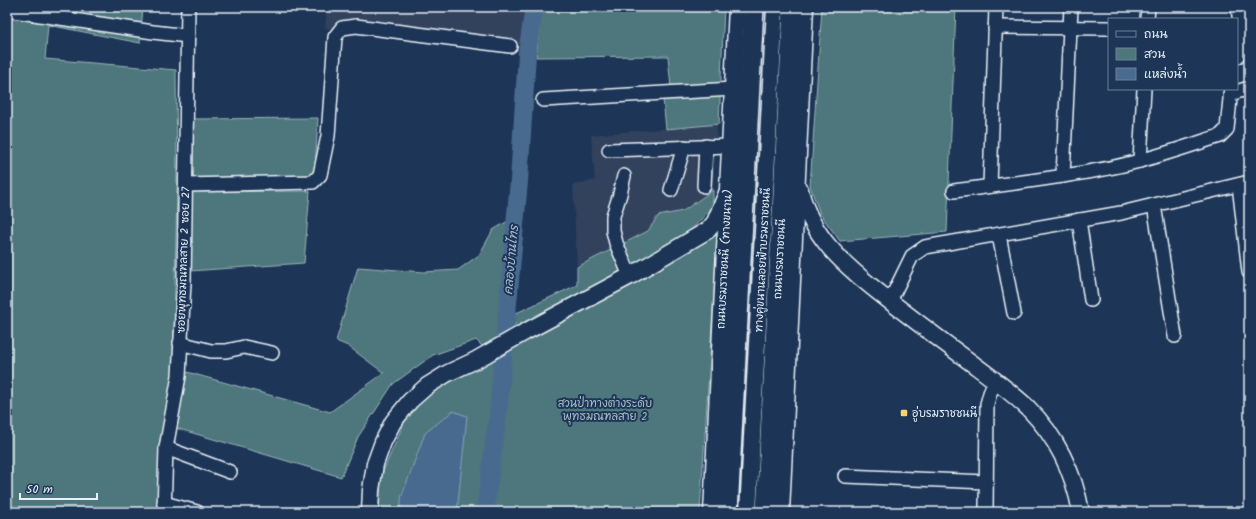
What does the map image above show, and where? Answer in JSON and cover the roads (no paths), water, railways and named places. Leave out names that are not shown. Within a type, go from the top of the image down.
[{"type":"highway","name":"ถนนบรมราชชนนี","points":[[766,512],[796,9]]},
{"type":"highway","points":[[728,512],[753,13]]},
{"type":"main road","name":"ถนนบรมราชชนนี (ทางขนาน)","points":[[712,512],[737,7]]},
{"type":"main road","name":"ทางคู่ขนานลอยฟ้าบรมราชชนนี","points":[[736,512],[762,7]]},
{"type":"main road","name":"ทางคู่ขนานลอยฟ้าบรมราชชนนี","points":[[748,512],[775,7]]},
{"type":"main road","points":[[781,512],[797,175],[796,9]]},
{"type":"main road","points":[[797,175],[807,212],[823,239],[848,268],[1028,408],[1050,434],[1058,448],[1075,487],[1081,512]]},
{"type":"main road","points":[[370,512],[371,490],[375,464],[383,442],[393,422],[410,401],[427,386],[448,373],[476,360],[630,276],[708,230],[715,222],[727,193]]},
{"type":"street","name":"ซอยพุทธมณฑลสาย 2 ซอย 27","points":[[164,507],[166,448],[179,376],[184,283],[188,7]]},
{"type":"street","points":[[990,186],[996,7]]},
{"type":"street","points":[[1063,176],[1071,7]]},
{"type":"street","points":[[1147,18],[1148,7]]},
{"type":"street","points":[[7,10],[188,36]]},
{"type":"street","points":[[1238,23],[1249,53]]},
{"type":"street","points":[[186,185],[313,182],[320,175],[328,136],[335,37],[342,28],[356,26],[510,46]]},
{"type":"street","points":[[995,27],[1108,28]]},
{"type":"street","points":[[1238,51],[1241,34]]},
{"type":"street","points":[[954,192],[1114,167],[1140,161],[1220,136],[1227,129],[1231,92],[1249,88]]},
{"type":"street","points":[[543,100],[733,89]]},
{"type":"street","points":[[1140,161],[1144,90]]},
{"type":"street","points":[[609,150],[684,146],[730,146]]},
{"type":"street","points":[[671,190],[684,146]]},
{"type":"street","points":[[704,186],[706,146]]},
{"type":"street","points":[[624,176],[613,216],[613,231],[616,243],[630,276]]},
{"type":"street","points":[[890,301],[912,256],[925,247],[1121,213],[1244,183],[1249,272]]},
{"type":"street","points":[[1154,205],[1175,336]]},
{"type":"street","points":[[1079,220],[1091,300]]},
{"type":"street","points":[[999,235],[1014,313]]},
{"type":"street","points":[[180,344],[211,351],[226,351],[244,347],[272,353]]},
{"type":"street","points":[[986,512],[987,404],[995,381]]},
{"type":"street","points":[[166,448],[230,472]]},
{"type":"street","points":[[845,476],[986,482]]},
{"type":"street","points":[[164,507],[197,512]]},
{"type":"water","points":[[453,411],[467,416],[457,512],[401,512],[401,498],[425,433]]},
{"type":"waterway","name":"คลองบ้านไทร","points":[[485,512],[498,413],[519,181],[527,54],[534,7]]},
{"type":"place","name":"อู่บรมราชชนนี","points":[[904,413]]},
{"type":"park label","name":"สวนป่าทางต่างระดับ พุทธมณฑลสาย 2","points":[[605,409]]}]
